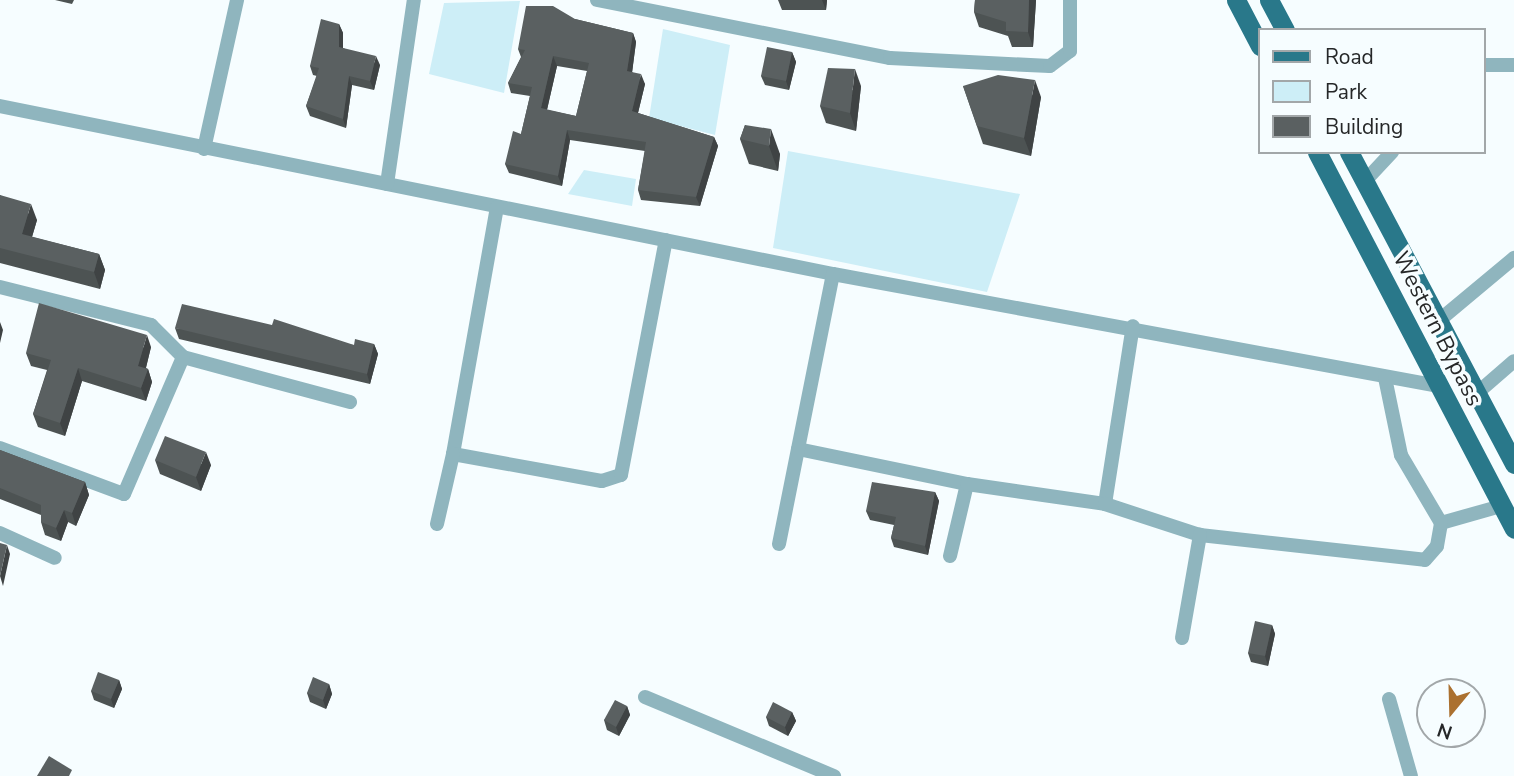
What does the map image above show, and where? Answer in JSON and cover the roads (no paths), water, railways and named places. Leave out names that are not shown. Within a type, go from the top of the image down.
[{"type":"main road","points":[[1236,0],[1258,42]]},
{"type":"main road","points":[[1269,0],[1284,28]]},
{"type":"main road","name":"Western Bypass","points":[[1318,154],[1514,529]]},
{"type":"main road","name":"Western Bypass","points":[[1350,154],[1436,323],[1514,464]]},
{"type":"street","points":[[204,149],[237,0]]},
{"type":"street","points":[[387,184],[414,0]]},
{"type":"street","points":[[597,0],[890,58],[1050,66],[1070,51],[1070,0]]},
{"type":"street","points":[[1486,65],[1514,65]]},
{"type":"street","points":[[0,106],[833,274],[1133,326],[1385,378],[1438,386]]},
{"type":"street","points":[[1365,181],[1390,154]]},
{"type":"street","points":[[437,524],[453,454],[497,206]]},
{"type":"street","points":[[453,454],[602,481],[621,475],[666,240]]},
{"type":"street","points":[[1436,323],[1514,258]]},
{"type":"street","points":[[779,544],[833,274]]},
{"type":"street","points":[[0,287],[151,325],[183,357],[350,402]]},
{"type":"street","points":[[1105,504],[1133,326]]},
{"type":"street","points":[[0,448],[124,494],[183,357]]},
{"type":"street","points":[[1476,394],[1514,361]]},
{"type":"street","points":[[798,449],[967,484],[1105,504],[1200,535],[1417,561],[1437,545],[1441,523],[1401,455],[1385,378]]},
{"type":"street","points":[[950,556],[967,484]]},
{"type":"street","points":[[1441,523],[1501,506]]},
{"type":"street","points":[[0,533],[55,558]]},
{"type":"street","points":[[1182,638],[1200,535]]},
{"type":"street","points":[[645,697],[834,776]]},
{"type":"street","points":[[1388,698],[1411,776]]}]
